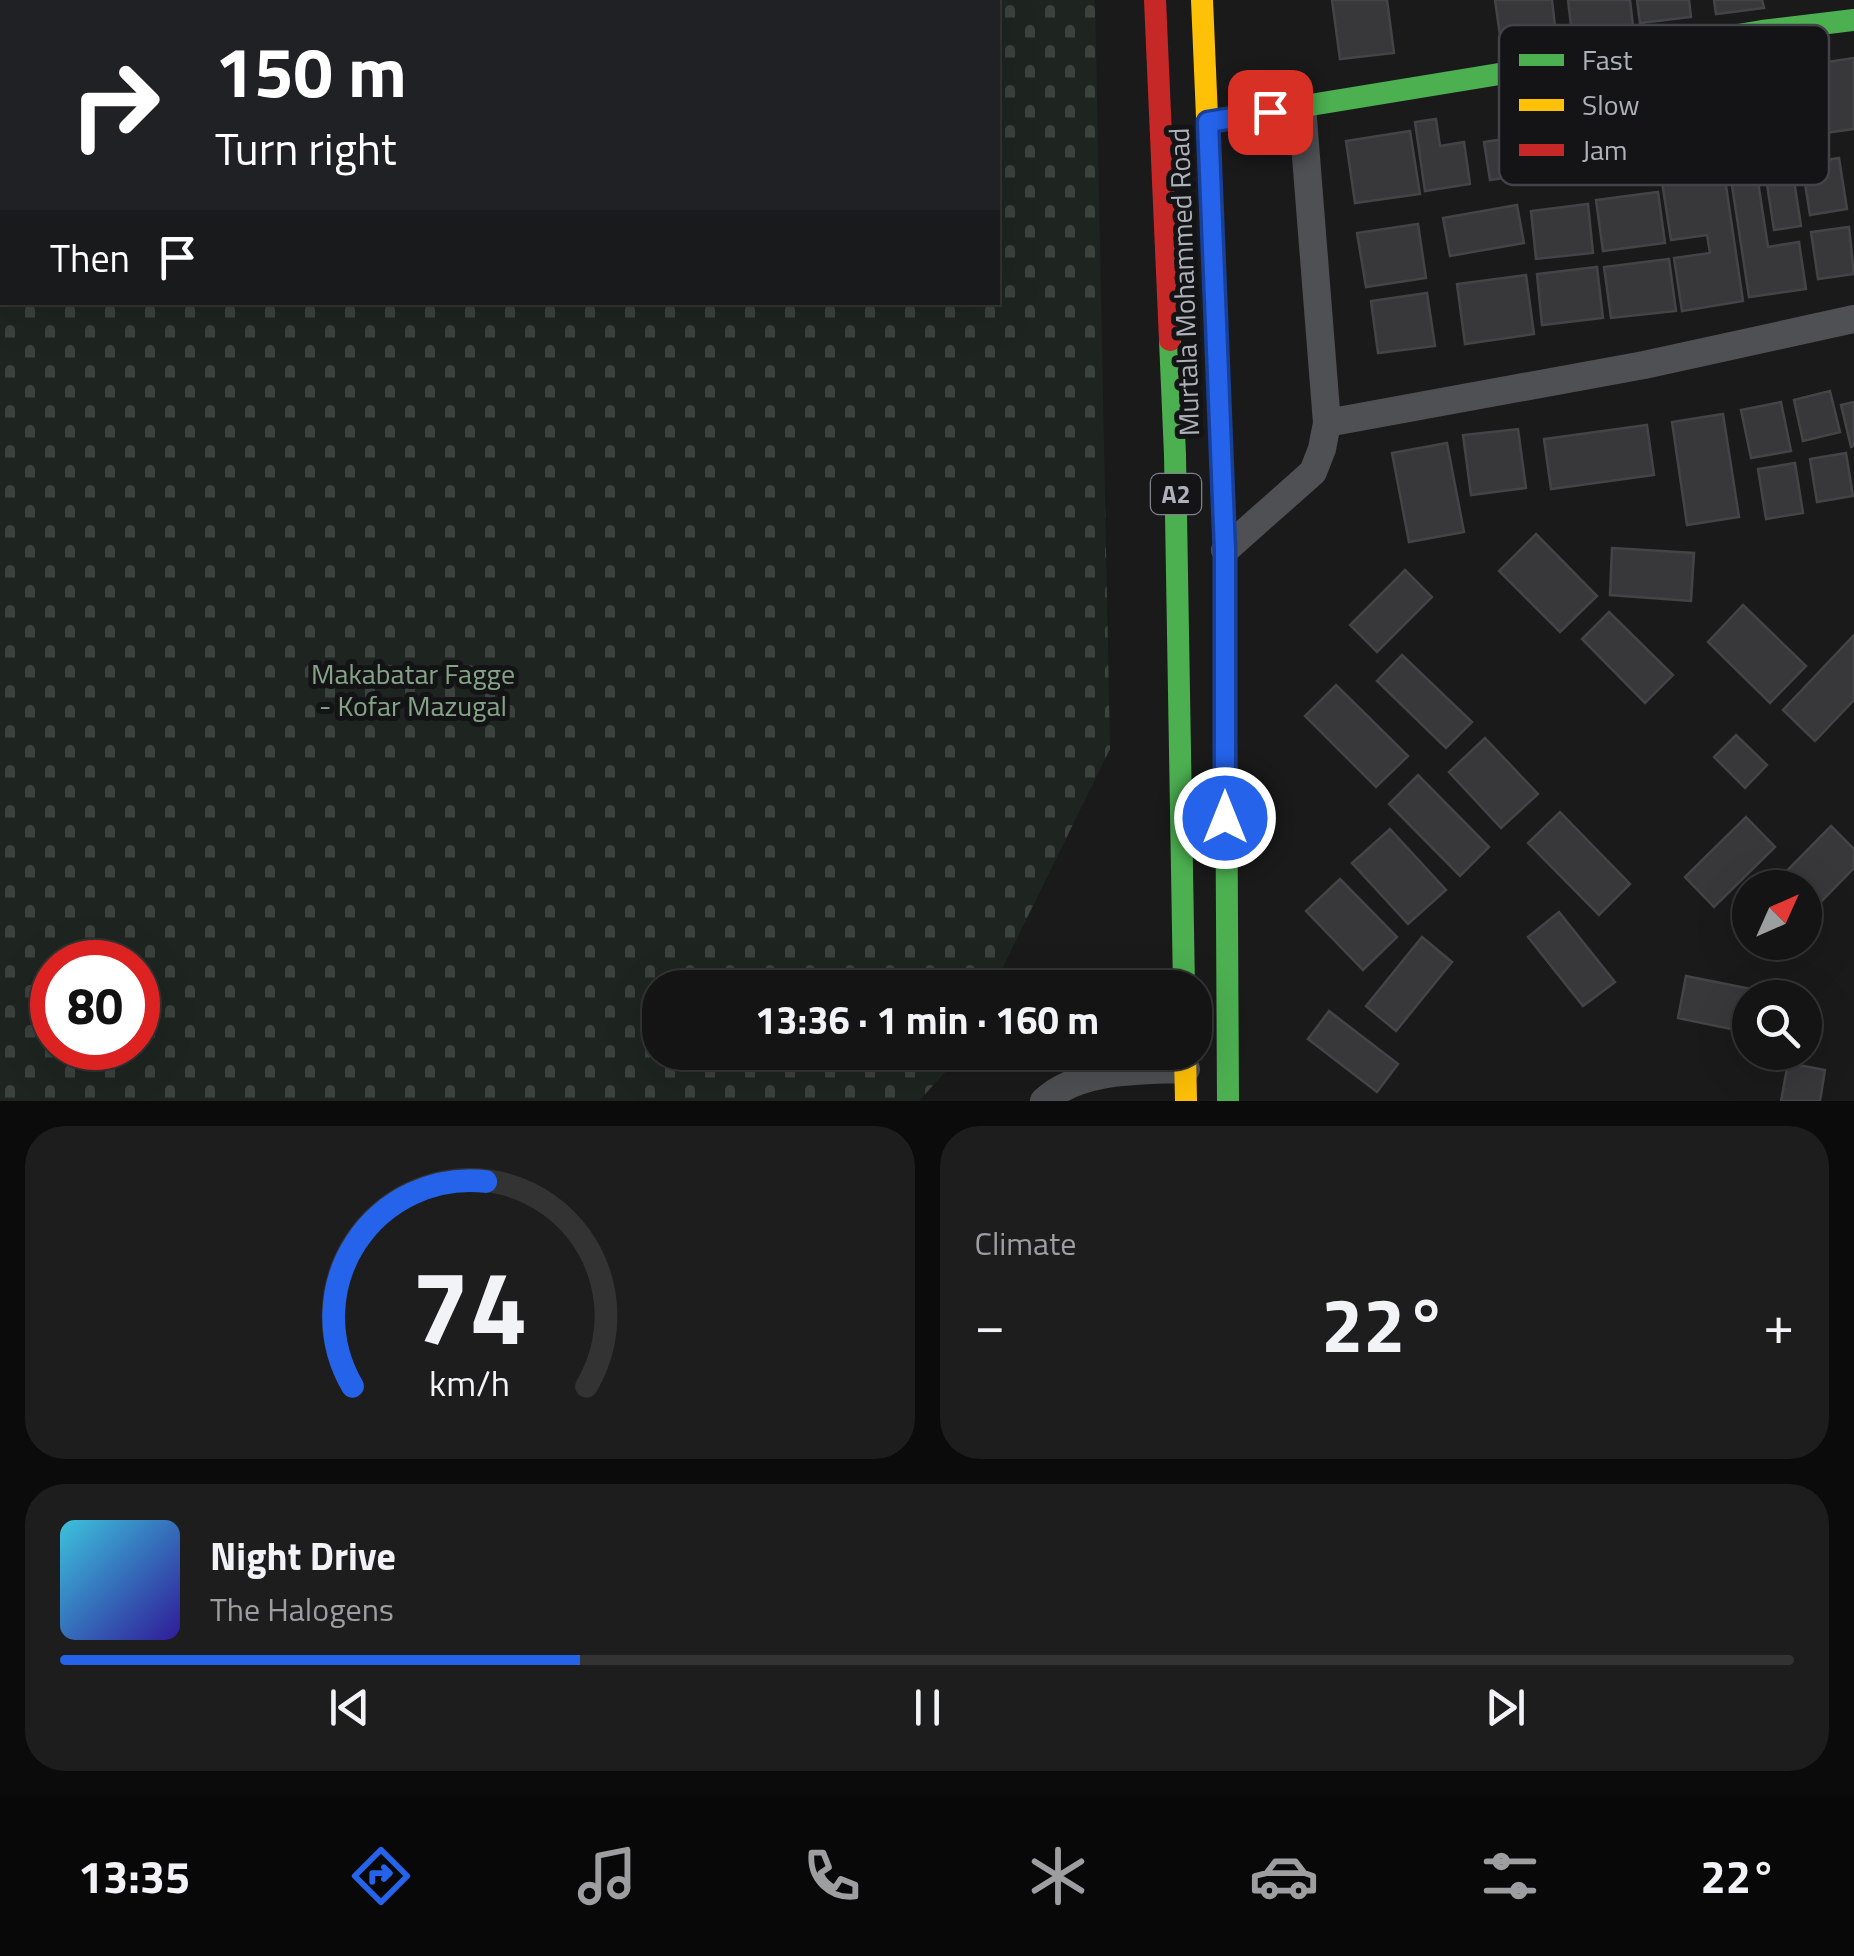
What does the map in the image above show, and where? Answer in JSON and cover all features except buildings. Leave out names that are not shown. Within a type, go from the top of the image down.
[{"type":"main road","name":"Murtala Mohammed Road","points":[[1155,0],[1175,455],[1184,970]]},
{"type":"main road","name":"Murtala Mohammed Road","points":[[1202,0],[1225,550],[1228,1101]]},
{"type":"main road","points":[[1808,25],[1854,20]]},
{"type":"main road","points":[[1208,122],[1499,73]]},
{"type":"main road","points":[[1185,1070],[1186,1101]]},
{"type":"street","points":[[1225,550],[1313,472],[1327,423],[1302,106]]},
{"type":"street","points":[[1327,423],[1644,365],[1854,319]]},
{"type":"street","points":[[1044,1101],[1054,1092],[1085,1080],[1131,1070]]},
{"type":"green space","name":"Makabatar Fagge - Kofar Mazugal","points":[[1000,0],[1095,0],[1110,749],[1001,970],[642,970],[642,1070],[947,1070],[919,1101],[0,1101],[0,305],[1000,305]]},
{"type":"traffic: fast","points":[[1812,25],[1854,20]]},
{"type":"traffic: fast","points":[[1207,122],[1499,74]]},
{"type":"traffic: fast","points":[[1170,340],[1184,970]]},
{"type":"traffic: fast","points":[[1222,467],[1228,1101]]},
{"type":"traffic: slow","points":[[1202,0],[1222,467]]},
{"type":"traffic: slow","points":[[1185,1070],[1186,1101]]},
{"type":"traffic: jam","points":[[1155,0],[1170,340]]},
{"type":"route","points":[[1225,818],[1225,550],[1208,122],[1270,112]]}]
